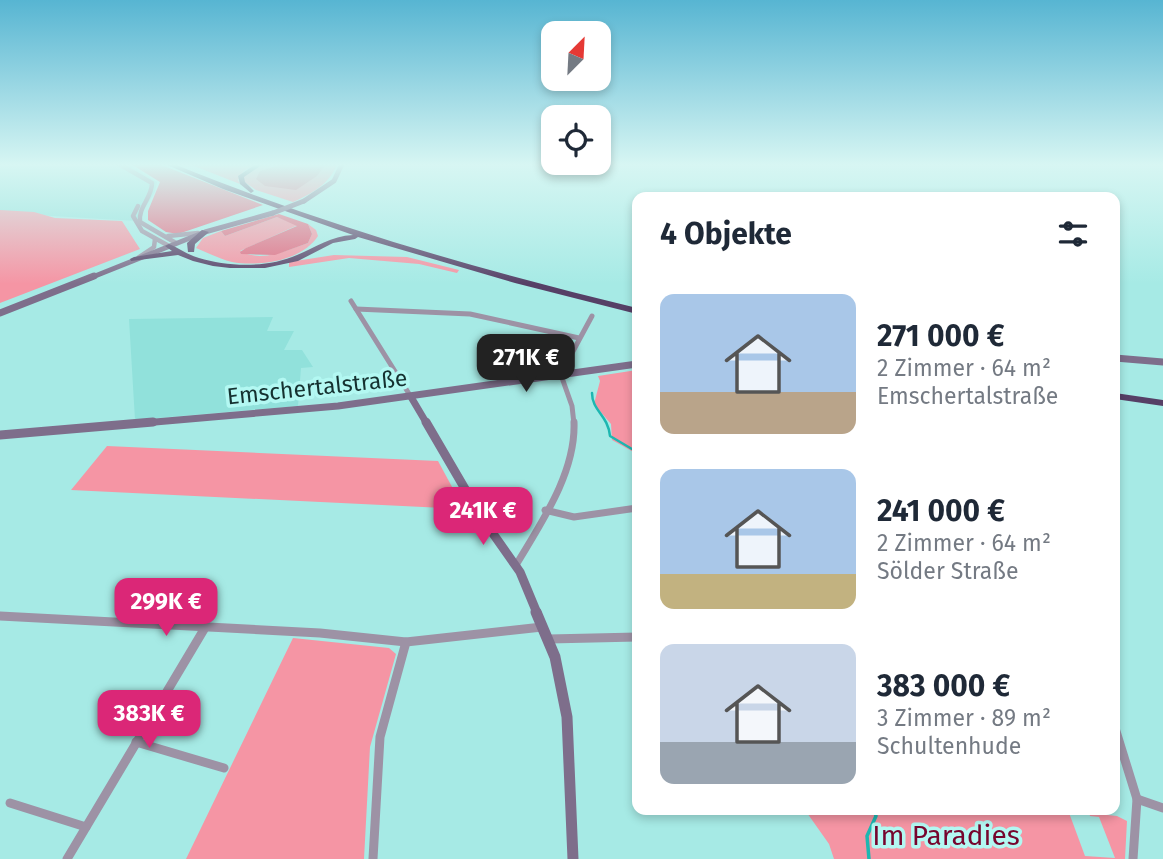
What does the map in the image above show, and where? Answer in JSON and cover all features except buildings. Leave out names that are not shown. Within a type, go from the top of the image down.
[{"type":"highway","points":[[271,204],[370,238],[503,278],[632,310]]},
{"type":"highway","points":[[288,204],[471,263],[632,303]]},
{"type":"highway","points":[[172,244],[225,262],[261,264],[299,254],[315,244],[320,234],[299,215]]},
{"type":"highway","points":[[191,250],[191,243],[205,232]]},
{"type":"highway","points":[[134,259],[165,253],[182,253],[221,265],[256,266],[295,259],[332,239],[370,238]]},
{"type":"highway","points":[[172,244],[182,253]]},
{"type":"highway","points":[[1120,390],[1163,395]]},
{"type":"highway","points":[[1120,397],[1163,402]]},
{"type":"main road","points":[[0,313],[172,244],[296,204]]},
{"type":"main road","points":[[1120,358],[1163,362]]},
{"type":"main road","name":"Emschertalstraße","points":[[0,435],[279,412],[411,397],[632,365]]},
{"type":"main road","points":[[411,397],[486,525],[516,565],[549,639],[565,694],[573,859]]},
{"type":"street","points":[[142,204],[135,209],[133,220],[140,229],[172,244]]},
{"type":"street","points":[[157,237],[205,232]]},
{"type":"street","points":[[134,259],[153,248],[157,237]]},
{"type":"street","points":[[351,302],[411,397]]},
{"type":"street","points":[[356,309],[470,314],[579,338]]},
{"type":"street","points":[[516,565],[565,470],[573,435],[572,408],[563,375],[565,366],[592,316]]},
{"type":"street","points":[[545,510],[573,517],[632,509]]},
{"type":"street","points":[[0,616],[320,633],[406,642],[544,627]]},
{"type":"street","points":[[67,859],[206,626]]},
{"type":"street","points":[[549,639],[632,637]]},
{"type":"street","points":[[373,859],[380,737],[406,642]]},
{"type":"street","points":[[136,742],[224,768]]},
{"type":"street","points":[[1120,744],[1137,799],[1133,859]]},
{"type":"street","points":[[1137,799],[1163,808]]},
{"type":"street","points":[[9,803],[86,827]]},
{"type":"shaded area","points":[[0,204],[147,204],[137,221],[0,213]]},
{"type":"shaded area","points":[[151,204],[263,205],[178,234],[166,232],[148,220]]},
{"type":"shaded area","points":[[279,214],[308,224],[312,234],[308,243],[275,255],[241,254],[246,248],[297,226],[277,217],[225,236],[221,231]]},
{"type":"shaded area","points":[[273,317],[267,331],[294,331],[284,350],[302,350],[313,367],[301,368],[298,406],[135,420],[129,319]]},
{"type":"green space","points":[[0,210],[34,212],[55,218],[122,221],[140,249],[0,303]]},
{"type":"green space","points":[[277,217],[298,225],[240,251],[266,256],[308,243],[312,234],[308,224],[316,230],[318,236],[291,257],[267,263],[232,262],[196,248],[203,238],[221,231],[225,236]]},
{"type":"green space","points":[[334,255],[407,257],[459,270],[457,273],[419,264],[349,258],[289,267],[289,262]]},
{"type":"green space","points":[[632,371],[632,451],[612,440],[611,424],[594,404],[600,381],[598,376]]},
{"type":"green space","points":[[107,446],[438,461],[464,509],[71,490]]},
{"type":"green space","points":[[293,638],[389,648],[396,654],[370,747],[364,859],[186,859]]},
{"type":"green space","name":"Im Paradies","points":[[809,815],[1070,815],[1085,856],[1115,858],[1099,817],[1090,815],[1117,816],[1127,821],[1125,859],[834,859],[829,844]]},
{"type":"waterway","points":[[592,393],[610,436],[632,449]]},
{"type":"waterway","points":[[869,859],[867,836],[876,815]]}]
